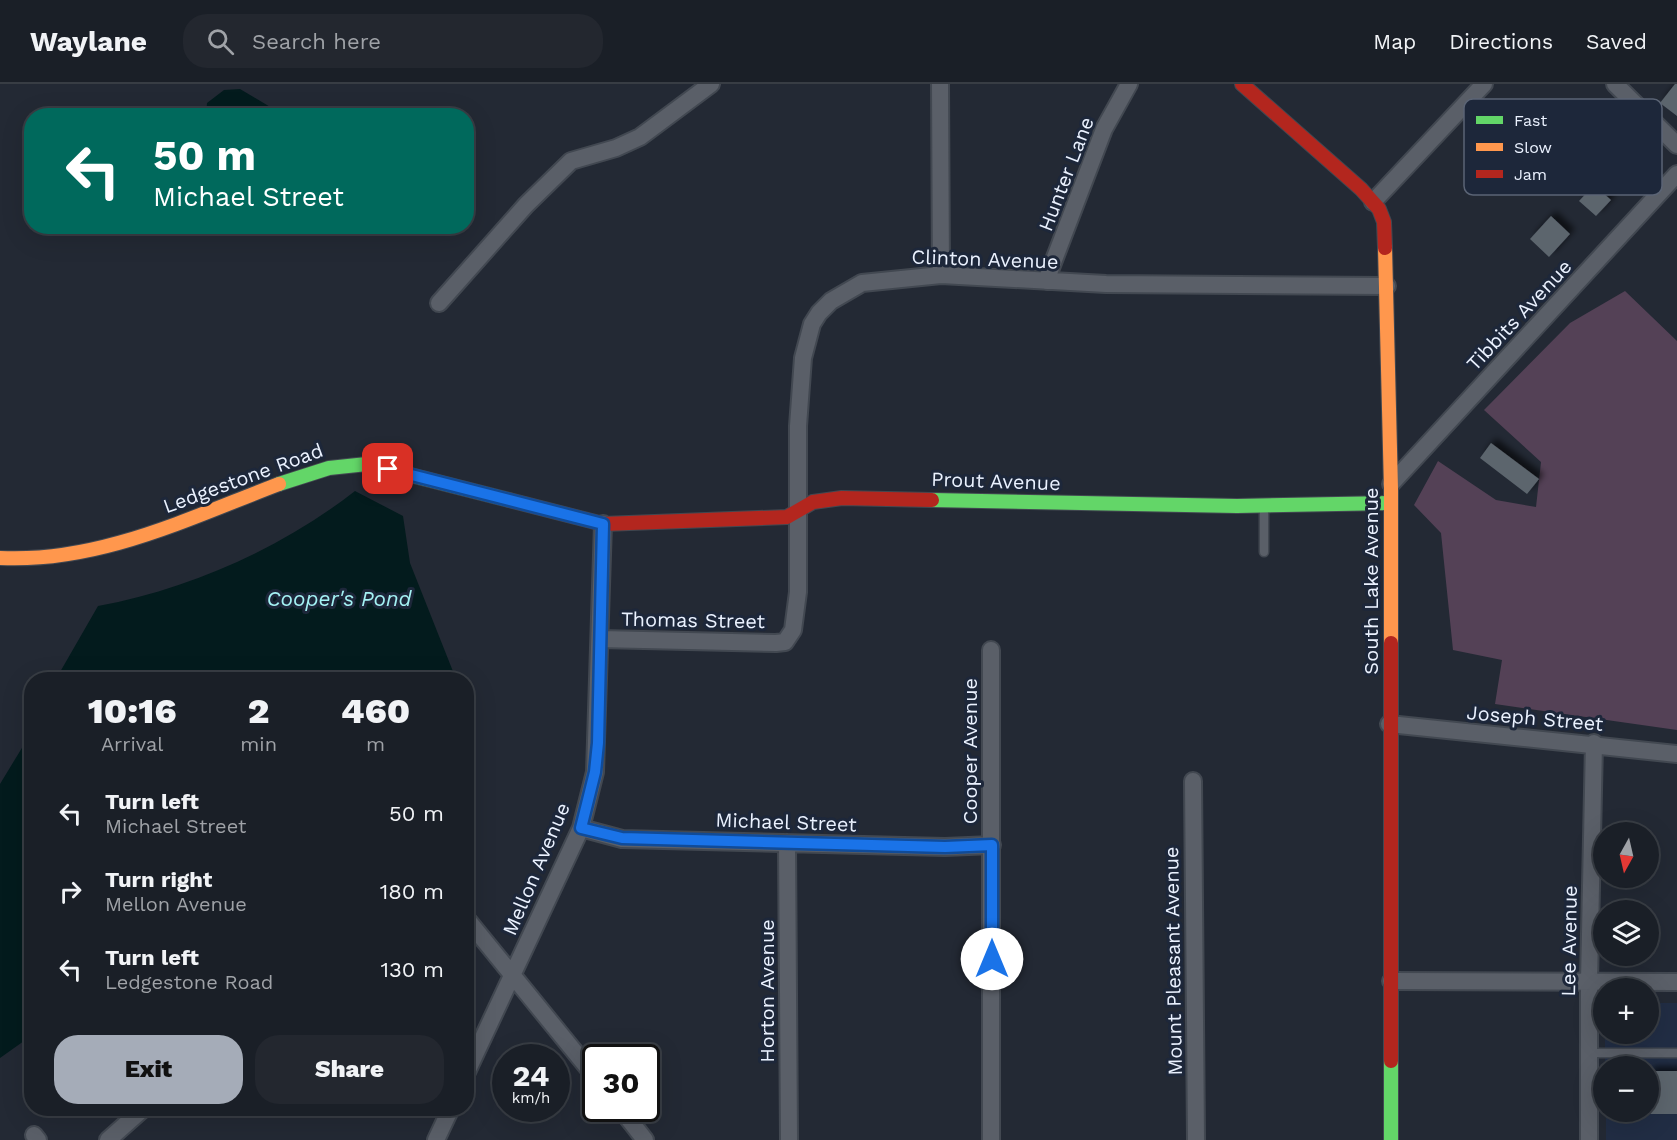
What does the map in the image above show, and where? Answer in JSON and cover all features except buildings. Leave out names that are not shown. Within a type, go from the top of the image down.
[{"type":"street","points":[[439,303],[526,205],[571,161],[616,148],[640,137],[711,84]]},
{"type":"street","points":[[940,84],[941,275]]},
{"type":"street","name":"Hunter Lane","points":[[1046,281],[1104,129],[1129,84]]},
{"type":"street","name":"South Lake Avenue","points":[[1242,84],[1373,202],[1384,222],[1391,484],[1389,724],[1391,1140]]},
{"type":"street","points":[[1471,99],[1485,84]]},
{"type":"street","points":[[1615,84],[1630,99]]},
{"type":"street","points":[[1373,202],[1464,106]]},
{"type":"street","points":[[1662,130],[1677,145]]},
{"type":"street","name":"Tibbits Avenue","points":[[1662,190],[1677,174]]},
{"type":"street","name":"Tibbits Avenue","points":[[1391,484],[1658,195]]},
{"type":"street","name":"Clinton Avenue","points":[[785,642],[793,630],[798,592],[798,426],[803,358],[812,324],[831,301],[862,283],[941,275],[1106,284],[1387,286]]},
{"type":"street","name":"Ledgestone Road","points":[[0,558],[40,560],[131,539],[309,473],[345,463],[367,464],[603,524]]},
{"type":"street","name":"Prout Avenue","points":[[603,524],[787,518],[813,502],[842,498],[1264,506],[1391,503]]},
{"type":"street","name":"Mellon Avenue","points":[[474,1057],[581,828],[595,772],[603,524]]},
{"type":"street","name":"Thomas Street","points":[[600,639],[785,642]]},
{"type":"street","name":"Cooper Avenue","points":[[991,650],[992,1140]]},
{"type":"street","name":"Joseph Street","points":[[1389,724],[1594,743],[1677,754]]},
{"type":"street","name":"Lee Avenue","points":[[1589,1140],[1589,982],[1594,743]]},
{"type":"street","name":"Mount Pleasant Avenue","points":[[1193,781],[1196,1140]]},
{"type":"street","name":"Michael Street","points":[[581,828],[622,838],[945,847],[992,845]]},
{"type":"street","name":"Horton Avenue","points":[[787,843],[789,1140]]},
{"type":"street","points":[[474,928],[582,1060]]},
{"type":"street","points":[[1391,981],[1677,982]]},
{"type":"street","points":[[108,1140],[135,1116]]},
{"type":"street","points":[[436,1140],[447,1116]]},
{"type":"street","points":[[631,1122],[645,1140]]},
{"type":"lane","points":[[1264,506],[1264,552]]},
{"type":"lane","points":[[1589,1053],[1677,1053]]},
{"type":"shaded area","points":[[1625,291],[1677,341],[1677,730],[1495,704],[1502,660],[1453,650],[1441,533],[1414,505],[1438,461],[1496,500],[1536,507],[1541,462],[1484,410],[1570,323]]},
{"type":"shaded area","points":[[1659,1003],[1677,1003],[1677,1140],[1606,1140],[1606,1122],[1659,1122],[1659,1056],[1605,1056],[1605,1044],[1659,1044]]},
{"type":"water","points":[[240,89],[272,108],[207,108],[207,103],[224,90]]},
{"type":"water","name":"Cooper's Pond","points":[[355,491],[403,516],[410,563],[453,672],[60,672],[98,606],[167,589],[234,564],[297,531]]},
{"type":"water","points":[[24,745],[24,1041],[0,1058],[0,784]]},
{"type":"traffic: fast","points":[[279,484],[329,468],[367,464],[509,500]]},
{"type":"traffic: fast","points":[[932,500],[1237,506],[1391,503]]},
{"type":"traffic: fast","points":[[1391,1061],[1391,1140]]},
{"type":"traffic: slow","points":[[1385,248],[1391,489],[1391,643]]},
{"type":"traffic: slow","points":[[0,558],[37,558],[108,546],[177,524],[279,484]]},
{"type":"traffic: jam","points":[[1242,84],[1361,189],[1379,209],[1384,222],[1385,248]]},
{"type":"traffic: jam","points":[[509,500],[603,524],[787,517],[813,502],[842,498],[932,500]]},
{"type":"traffic: jam","points":[[1391,643],[1391,1061]]},
{"type":"route","points":[[388,469],[576,519],[603,524],[598,743],[595,772],[581,828],[602,836],[622,838],[945,847],[992,845],[992,959]]}]
